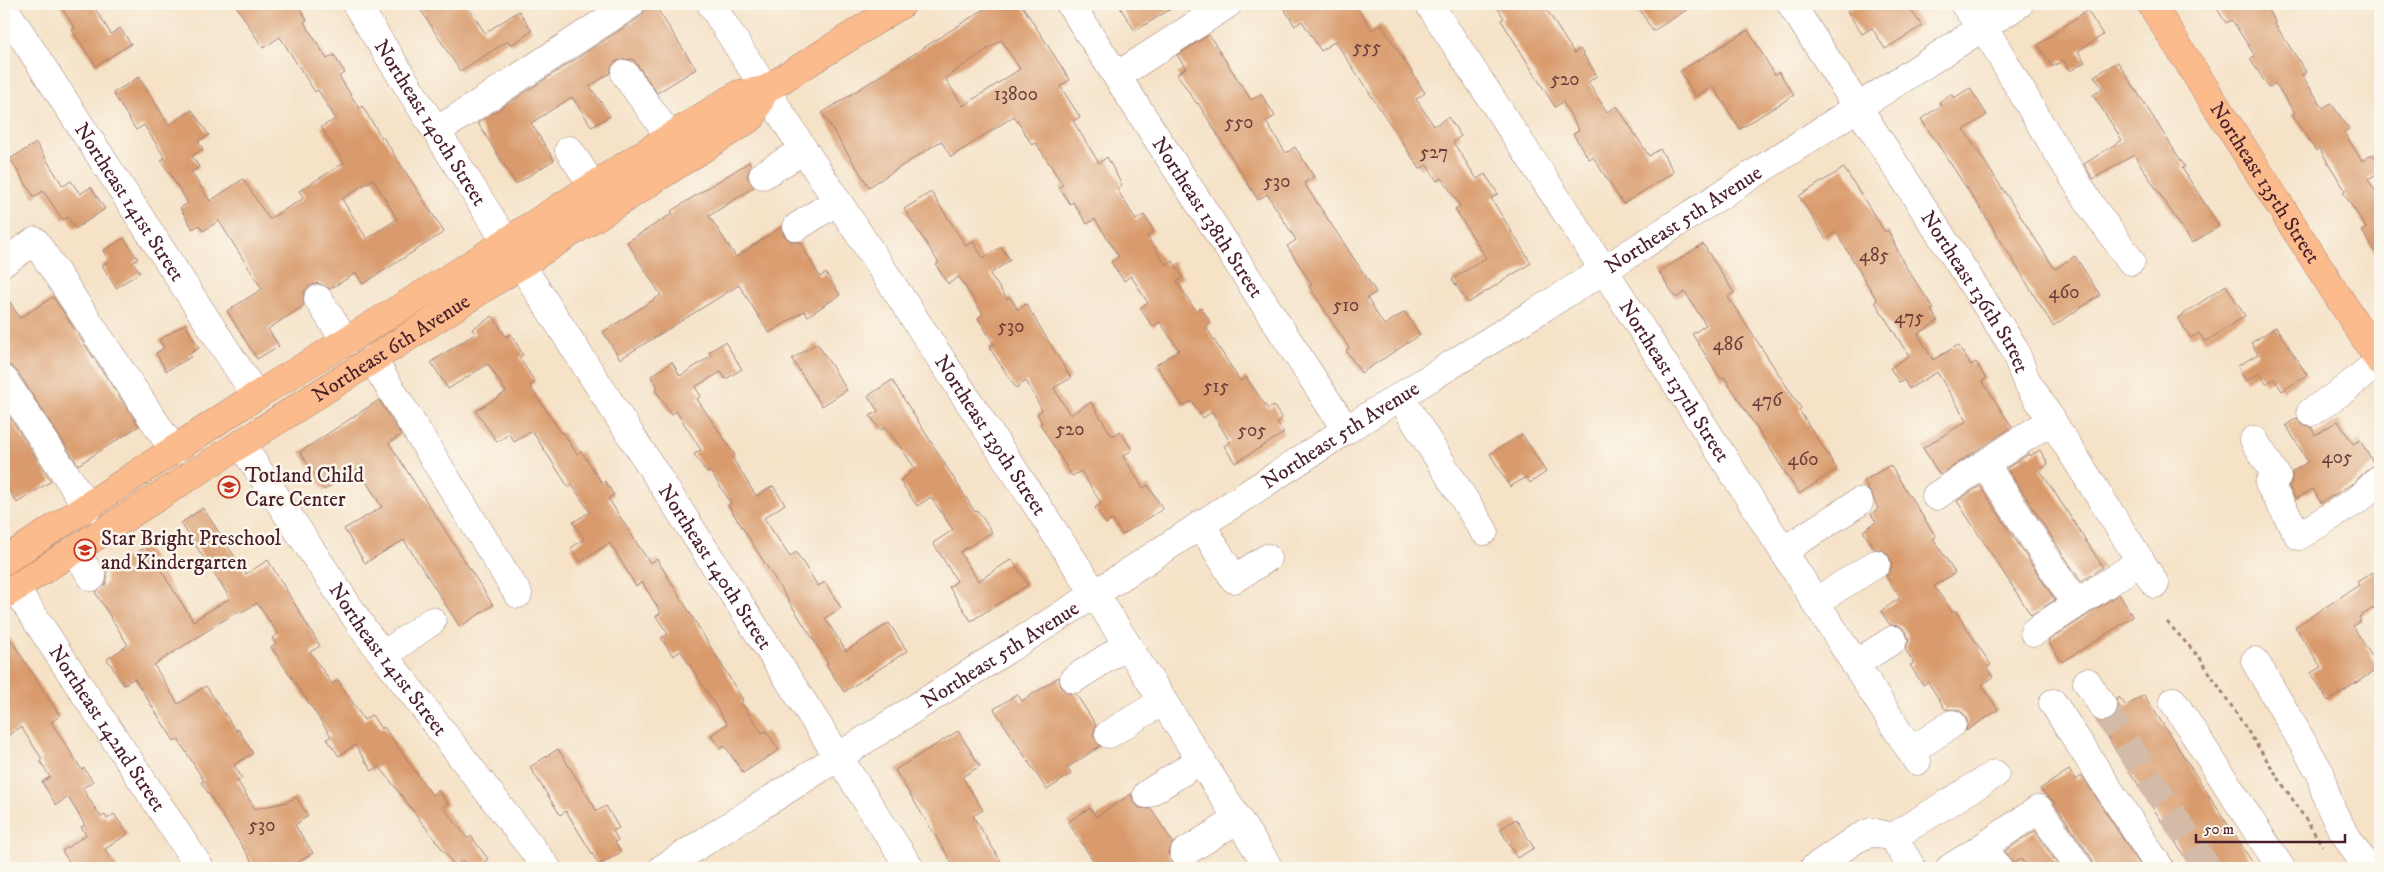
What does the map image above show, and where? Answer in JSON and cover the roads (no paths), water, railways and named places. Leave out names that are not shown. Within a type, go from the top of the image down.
[{"type":"main road","name":"Northeast 6th Avenue","points":[[4,561],[88,508],[256,396],[346,342],[739,94],[765,90],[902,4]]},
{"type":"main road","name":"Northeast 135th Street","points":[[2151,4],[2380,361]]},
{"type":"main road","name":"Northeast 6th Avenue","points":[[10,591],[752,117],[765,90]]},
{"type":"main road","points":[[241,444],[243,434],[268,409],[458,287],[495,248]]},
{"type":"street","name":"Northeast 140th Street","points":[[356,4],[437,131],[495,248]]},
{"type":"street","points":[[437,131],[631,4]]},
{"type":"street","name":"Northeast 139th Street","points":[[711,4],[837,201],[1095,594],[1269,868]]},
{"type":"street","name":"Northeast 138th Street","points":[[1070,4],[1346,430]]},
{"type":"street","points":[[1117,76],[1228,4]]},
{"type":"street","name":"Northeast 137th Street","points":[[1429,4],[1604,270],[1914,756],[1952,724]]},
{"type":"street","name":"Northeast 136th Street","points":[[1791,4],[2014,348],[2026,380],[2155,584]]},
{"type":"street","points":[[1964,4],[1994,44],[2041,125],[2092,206],[2131,261]]},
{"type":"street","name":"Northeast 5th Avenue","points":[[663,868],[1095,594],[1346,430],[1604,270],[1856,106],[2019,4]]},
{"type":"street","name":"Northeast 141st Street","points":[[4,8],[256,396]]},
{"type":"street","points":[[625,74],[670,137]]},
{"type":"street","points":[[569,150],[593,186]]},
{"type":"street","points":[[763,175],[804,150]]},
{"type":"street","points":[[797,226],[837,201]]},
{"type":"street","points":[[4,262],[36,241],[174,451]]},
{"type":"street","name":"Northeast 140th Street","points":[[521,265],[837,758],[910,868]]},
{"type":"street","points":[[318,299],[346,342]]},
{"type":"street","points":[[372,359],[518,594]]},
{"type":"street","points":[[2311,412],[2341,392],[2380,361]]},
{"type":"street","points":[[4,380],[88,508]]},
{"type":"street","points":[[1400,397],[1484,531]]},
{"type":"street","points":[[1936,496],[2052,420]]},
{"type":"street","points":[[2254,440],[2277,477],[2269,484],[2300,536],[2360,498],[2380,478]]},
{"type":"street","name":"Northeast 141st Street","points":[[241,444],[364,630],[547,868]]},
{"type":"street","points":[[1985,464],[2076,604]]},
{"type":"street","points":[[1783,551],[1859,502]]},
{"type":"street","points":[[1201,524],[1234,579],[1267,558]]},
{"type":"street","points":[[74,550],[92,577]]},
{"type":"street","points":[[2034,632],[2140,561]]},
{"type":"street","points":[[1816,602],[1876,564]]},
{"type":"street","name":"Northeast 142nd Street","points":[[10,591],[200,868]]},
{"type":"street","points":[[384,655],[432,621]]},
{"type":"street","points":[[1855,664],[1893,640]]},
{"type":"street","points":[[1074,679],[1127,645]]},
{"type":"street","points":[[2255,661],[2321,774],[2324,794],[2340,828],[2371,861]]},
{"type":"street","points":[[2087,682],[2104,707]]},
{"type":"street","points":[[1109,734],[1163,700]]},
{"type":"street","points":[[2173,701],[2281,868]]},
{"type":"street","points":[[2053,703],[2160,868]]},
{"type":"street","points":[[1148,794],[1201,760]]},
{"type":"street","points":[[1814,868],[1856,839],[1872,832],[1893,837],[1995,774]]},
{"type":"street","points":[[1950,868],[1991,857],[2039,809],[2079,868]]},
{"type":"street","points":[[1184,853],[1238,819]]},
{"type":"street","points":[[1893,837],[1912,868]]},
{"type":"tunnel","points":[[2103,707],[2207,868]]},
{"type":"place","name":"Totland Child Care Center","points":[[229,487]]},
{"type":"place","name":"Star Bright Preschool and Kindergarten","points":[[85,550]]}]
